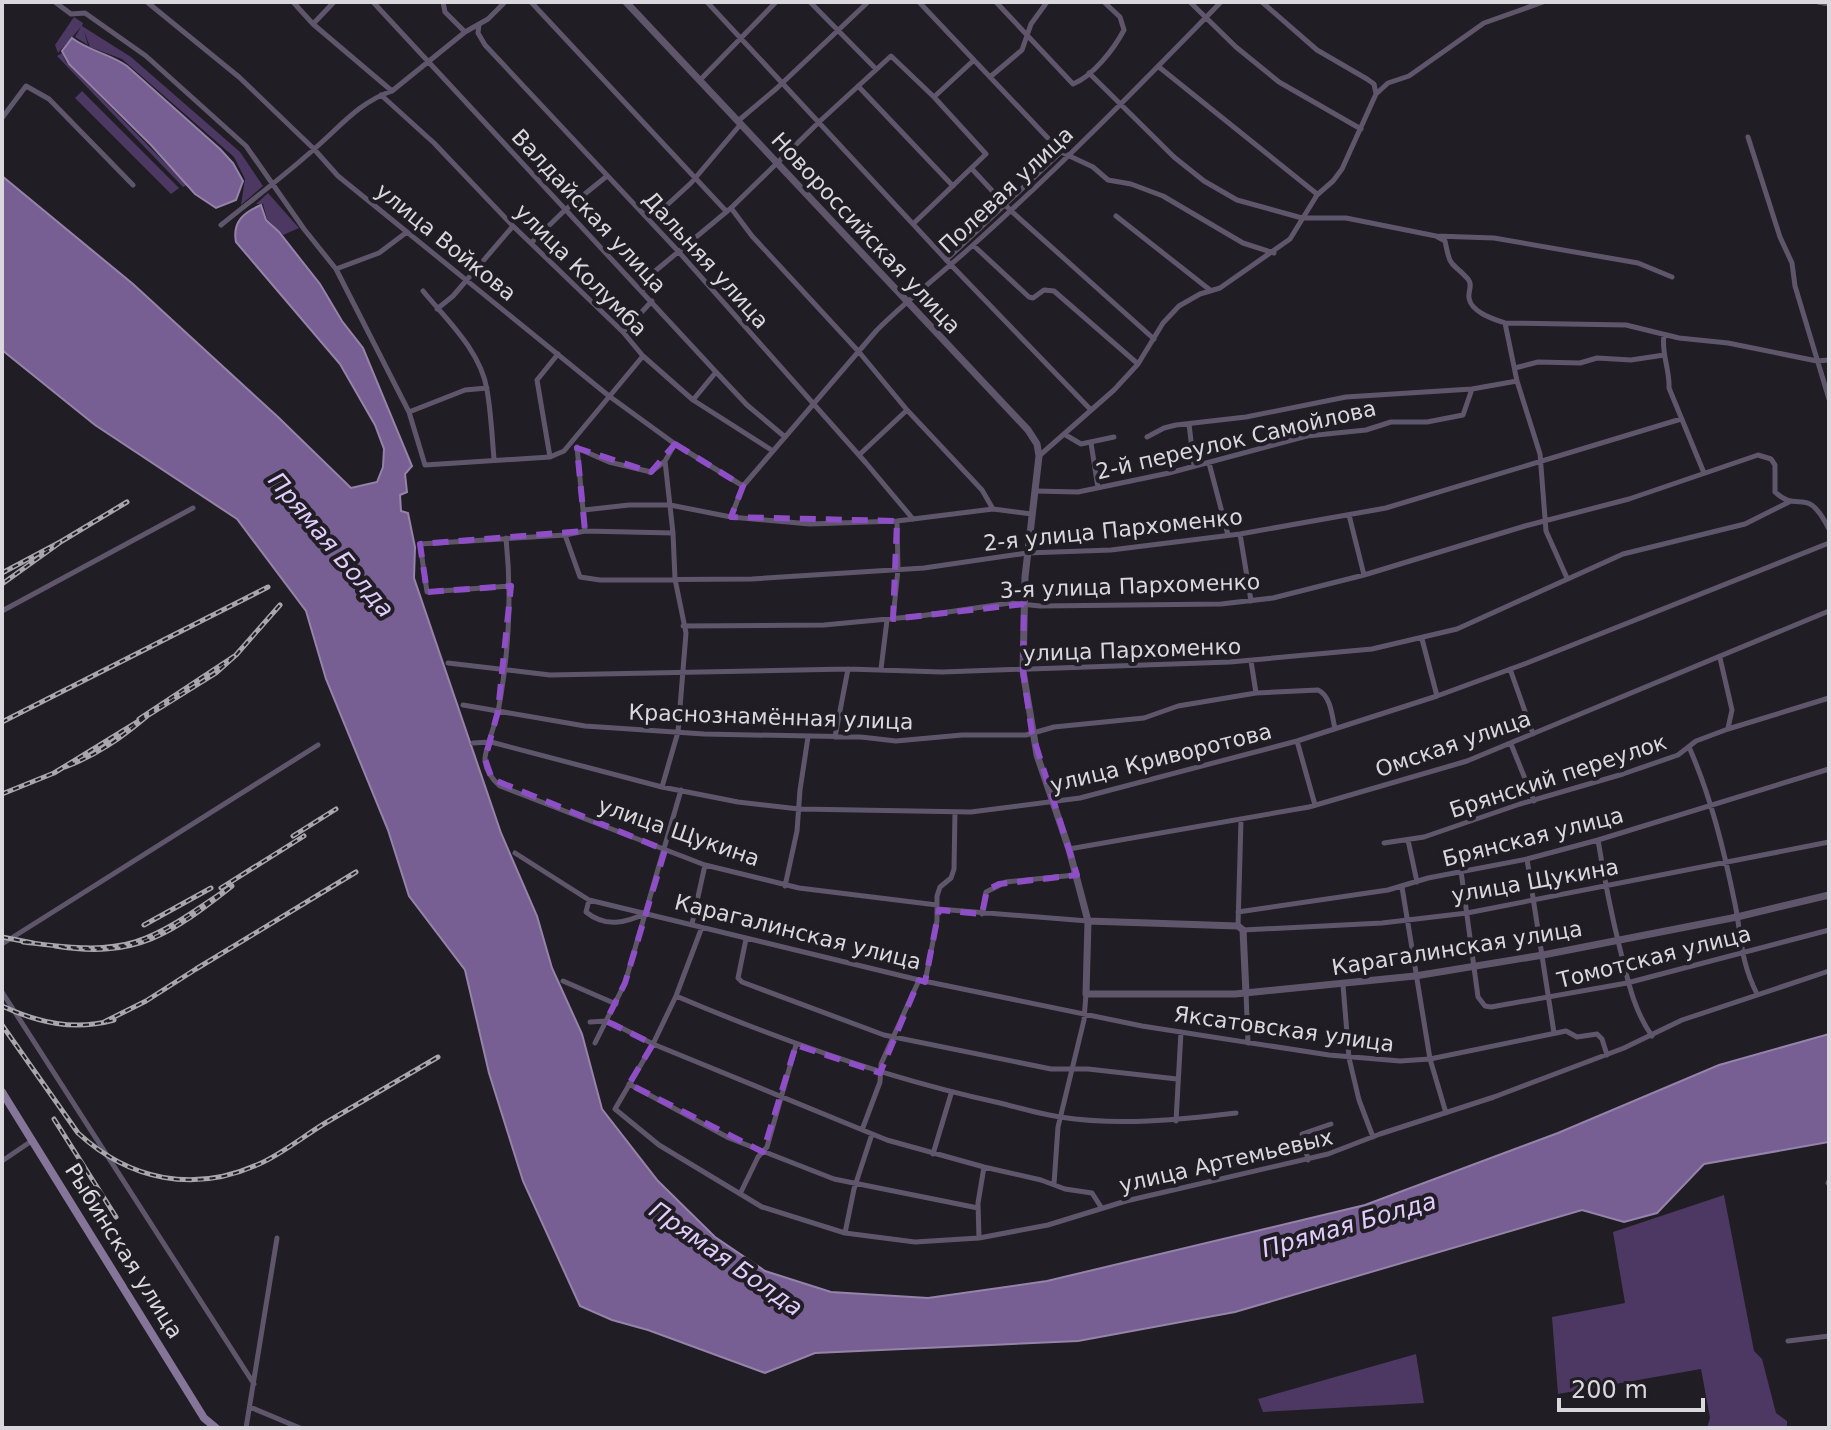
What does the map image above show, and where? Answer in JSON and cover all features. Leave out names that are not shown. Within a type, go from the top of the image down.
[{"type":"main road","name":"Рыбинская улица","points":[[2,1092],[204,1418],[216,1428]]},
{"type":"street","points":[[55,2],[71,14],[85,13],[146,56],[246,146],[271,185],[336,269],[409,412],[425,465],[550,457],[564,451],[643,356]]},
{"type":"street","name":"улица Войкова","points":[[147,2],[239,77],[338,176],[609,396],[675,444],[743,486]]},
{"type":"street","points":[[293,2],[313,24],[392,91]]},
{"type":"street","points":[[313,24],[334,2]]},
{"type":"street","name":"Валдайская улица","points":[[373,2],[747,405],[785,437]]},
{"type":"street","points":[[443,2],[445,12],[465,32]]},
{"type":"street","points":[[221,225],[314,149],[349,115],[392,91],[465,32],[488,19],[505,2]]},
{"type":"street","points":[[531,2],[859,352],[907,410],[982,490],[993,509]]},
{"type":"street","name":"Новороссийская улица","points":[[626,2],[1028,430],[1037,444],[1039,456]]},
{"type":"street","points":[[707,2],[948,262],[1091,410]]},
{"type":"street","points":[[700,80],[776,2]]},
{"type":"street","points":[[810,2],[876,69]]},
{"type":"street","points":[[644,215],[655,206],[666,206],[738,123],[868,2]]},
{"type":"street","points":[[919,2],[1064,154],[1093,167],[1108,180],[1131,184],[1163,196],[1243,243],[1274,253]]},
{"type":"street","points":[[996,2],[1073,84],[1089,73],[1124,30],[1120,17],[1104,2]]},
{"type":"street","points":[[990,77],[1022,50],[1031,24],[1047,2]]},
{"type":"street","points":[[1190,2],[1236,47],[1279,82],[1361,129]]},
{"type":"street","name":"Полевая улица","points":[[731,517],[743,486],[906,302],[948,262],[973,245],[1008,207],[1159,67],[1221,2]]},
{"type":"street","points":[[1262,2],[1317,50],[1374,84],[1376,94]]},
{"type":"street","points":[[1054,1184],[1060,1117],[1084,1014],[1088,921],[1077,875],[1051,801],[1032,733],[1023,671],[1027,553],[1039,456],[1138,364],[1163,323],[1179,306],[1220,288],[1290,239],[1317,195],[1342,169],[1376,94],[1388,83],[1409,76],[1484,23],[1543,2]]},
{"type":"street","points":[[1818,2],[1829,4]]},
{"type":"street","name":"Дальняя улица","points":[[479,24],[478,33],[485,45],[678,251],[913,519]]},
{"type":"street","points":[[642,291],[654,272],[728,209],[891,56],[984,150],[984,158],[913,224]]},
{"type":"street","points":[[934,97],[974,60]]},
{"type":"street","points":[[1159,67],[1317,195]]},
{"type":"street","points":[[1089,73],[1174,157],[1220,192],[1237,200],[1302,218],[1346,218],[1436,236],[1508,240],[1638,263],[1672,277]]},
{"type":"street","points":[[2,118],[26,86],[49,99],[133,185]]},
{"type":"street","points":[[858,86],[953,186]]},
{"type":"street","name":"улица Колумба","points":[[381,95],[434,143],[513,226],[623,332],[643,356],[693,400],[773,451]]},
{"type":"street","points":[[1748,137],[1776,225],[1792,263],[1795,286],[1829,399]]},
{"type":"street","points":[[972,169],[1008,207],[1154,339]]},
{"type":"street","points":[[532,242],[607,176]]},
{"type":"street","points":[[948,262],[1008,207]]},
{"type":"street","points":[[1116,216],[1210,290]]},
{"type":"street","points":[[437,309],[467,280],[513,226]]},
{"type":"street","points":[[336,269],[379,253],[407,232]]},
{"type":"street","points":[[1436,236],[1445,241],[1451,266],[1471,284],[1469,299],[1473,306],[1489,318],[1505,323],[1626,325],[1664,335],[1728,343],[1817,361],[1829,360]]},
{"type":"street","points":[[973,245],[1029,297],[1033,298],[1044,290],[1054,291],[1138,364]]},
{"type":"street","points":[[423,291],[461,336],[477,362],[487,388],[494,459]]},
{"type":"street","points":[[623,332],[652,301]]},
{"type":"street","points":[[1505,323],[1517,381],[1541,463],[1549,541],[1567,578]]},
{"type":"street","points":[[1664,335],[1669,388],[1704,473]]},
{"type":"street","points":[[550,457],[537,380],[558,354]]},
{"type":"street","points":[[1515,368],[1538,362],[1580,363],[1597,358],[1631,360],[1664,355]]},
{"type":"street","points":[[693,400],[716,372]]},
{"type":"street","points":[[1147,437],[1164,428],[1246,417],[1346,397],[1472,389],[1517,381]]},
{"type":"street","points":[[409,412],[465,390],[487,388]]},
{"type":"street","name":"2-й переулок Самойлова","points":[[1035,491],[1078,492],[1209,463],[1307,436],[1366,430],[1391,422],[1453,418],[1463,415],[1472,389]]},
{"type":"street","points":[[859,455],[907,410]]},
{"type":"street","name":"2-я улица Пархоменко","points":[[565,535],[580,577],[600,580],[752,579],[898,569],[1027,553],[1111,550],[1240,534],[1386,508],[1681,419]]},
{"type":"street","points":[[1189,424],[1194,466]]},
{"type":"street","points":[[1064,434],[1074,442],[1091,443],[1114,437]]},
{"type":"street","points":[[574,439],[585,531]]},
{"type":"street","points":[[1091,443],[1098,488]]},
{"type":"street","points":[[577,448],[609,462],[651,472],[665,461],[675,444]]},
{"type":"street","name":"3-я улица Пархоменко","points":[[683,626],[824,625],[1010,603],[1040,606],[1251,601],[1364,575],[1629,499],[1764,455],[1775,465],[1775,492],[1789,502]]},
{"type":"street","points":[[662,787],[678,732],[686,633],[675,579],[665,461]]},
{"type":"street","points":[[1209,463],[1228,535]]},
{"type":"street","points":[[1789,502],[1808,501],[1814,504],[1829,529]]},
{"type":"street","name":"улица Пархоменко","points":[[448,663],[550,675],[848,669],[1023,671],[1251,661],[1372,649],[1480,620],[1623,554],[1745,524],[1789,502]]},
{"type":"street","points":[[584,510],[670,505],[731,517],[810,524],[897,521],[993,509],[1033,515]]},
{"type":"street","points":[[2,611],[193,508]]},
{"type":"street","points":[[1349,515],[1364,575]]},
{"type":"street","points":[[881,669],[898,569],[897,521]]},
{"type":"street","points":[[511,586],[427,592],[420,544],[565,535],[585,531],[673,533]]},
{"type":"street","points":[[1240,534],[1251,601]]},
{"type":"street","points":[[491,742],[498,711],[511,586],[506,538]]},
{"type":"street","name":"улица Криворотова","points":[[473,743],[491,742],[662,787],[738,802],[799,809],[955,812],[1080,798],[1297,741],[1437,696],[1829,543]]},
{"type":"street","name":"Омская улица","points":[[1069,849],[1315,805],[1467,761],[1829,611]]},
{"type":"street","points":[[1422,638],[1437,696]]},
{"type":"street","points":[[1720,658],[1732,710],[1728,729]]},
{"type":"street","points":[[1251,661],[1256,693]]},
{"type":"street","points":[[835,737],[848,669]]},
{"type":"street","points":[[1510,669],[1533,734]]},
{"type":"street","name":"Краснознамённая улица","points":[[463,705],[585,726],[896,741],[962,735],[1016,737],[1054,727],[1144,718],[1178,706],[1256,693],[1318,690],[1324,693],[1335,729]]},
{"type":"street","name":"Брянский переулок","points":[[1384,843],[1441,832],[1623,774],[1678,755],[1696,741],[1728,729],[1829,698]]},
{"type":"street","points":[[785,886],[797,831],[808,737]]},
{"type":"street","points":[[1297,741],[1315,805]]},
{"type":"street","name":"улица Щукина","points":[[491,742],[485,752],[488,770],[500,786],[705,865],[785,886],[982,914],[1240,928],[1406,920],[1535,902],[1829,842]]},
{"type":"street","points":[[1511,744],[1534,801]]},
{"type":"street","points":[[2,944],[318,745]]},
{"type":"street","points":[[1689,747],[1712,805],[1737,917],[1741,953],[1757,994]]},
{"type":"street","name":"Брянская улица","points":[[1238,912],[1402,887],[1461,871],[1527,859],[1829,769]]},
{"type":"street","points":[[595,1043],[616,1004],[647,913],[681,790]]},
{"type":"street","points":[[862,1130],[880,1082],[881,1064],[932,955],[940,887],[951,878],[954,869],[955,812]]},
{"type":"street","points":[[1241,820],[1238,912],[1248,1043]]},
{"type":"street","points":[[1408,840],[1417,882]]},
{"type":"street","points":[[1598,840],[1605,887],[1627,983],[1638,1014],[1652,1036]]},
{"type":"street","name":"Карагалинская улица","points":[[515,853],[589,900],[922,981],[1084,1014]]},
{"type":"street","points":[[1527,859],[1554,1033]]},
{"type":"street","points":[[692,924],[705,865]]},
{"type":"street","points":[[1461,871],[1474,966]]},
{"type":"street","points":[[982,914],[986,892],[999,884],[1077,875]]},
{"type":"street","points":[[1402,887],[1430,1059],[1446,1113]]},
{"type":"street","name":"Карагалинская улица","points":[[1086,994],[1246,993],[1415,976],[1543,955],[1737,917],[1829,895]]},
{"type":"street","points":[[589,900],[586,912],[590,916],[622,924],[647,913]]},
{"type":"street","points":[[702,927],[676,996],[653,1044],[615,1109],[659,1145],[762,1207],[845,1233],[915,1242],[979,1238],[1048,1225],[1101,1207]]},
{"type":"street","name":"Томотская улица","points":[[1474,966],[1478,997],[1485,1006],[1498,1007],[1627,983],[1829,930]]},
{"type":"street","points":[[746,939],[738,978],[893,1037],[1051,1069],[1177,1079]]},
{"type":"street","name":"улица Артемьевых","points":[[590,1022],[606,1021],[653,1044],[872,1134],[933,1154],[1073,1191],[1092,1193],[1101,1207],[1265,1167],[1308,1160],[1360,1144],[1607,1055],[1682,1020],[1829,971]]},
{"type":"street","points":[[563,981],[616,1004]]},
{"type":"street","points":[[1343,985],[1349,1058],[1359,1100],[1373,1137]]},
{"type":"street","points":[[2,992],[254,1384]]},
{"type":"street","points":[[676,996],[796,1045],[880,1073],[951,1094],[1060,1117],[1144,1122],[1236,1113]]},
{"type":"street","name":"Яксатовская улица","points":[[1084,1014],[1349,1058],[1430,1059],[1566,1031],[1577,1037],[1597,1034],[1607,1055]]},
{"type":"street","points":[[1176,1121],[1181,1032]]},
{"type":"street","points":[[740,1194],[767,1147],[796,1045]]},
{"type":"street","points":[[629,1084],[697,1123],[763,1152],[856,1184],[978,1208]]},
{"type":"street","points":[[933,1154],[951,1094]]},
{"type":"street","points":[[1308,1160],[1302,1134],[1331,1124]]},
{"type":"street","points":[[845,1233],[872,1134]]},
{"type":"street","points":[[2,1161],[34,1140]]},
{"type":"street","points":[[979,1238],[978,1208],[984,1167]]},
{"type":"street","points":[[246,1428],[277,1238]]},
{"type":"street","points":[[1788,1341],[1829,1336]]},
{"type":"street","points":[[250,1407],[300,1428]]},
{"type":"highlighted area","points":[[675,444],[743,486],[731,517],[897,521],[893,619],[1024,604],[1023,671],[1032,733],[1077,875],[999,884],[987,890],[982,914],[939,910],[925,982],[919,980],[880,1073],[796,1045],[763,1152],[629,1084],[653,1044],[606,1021],[625,983],[665,850],[492,779],[485,759],[498,711],[511,586],[427,592],[420,544],[585,531],[577,448],[651,472]]},
{"type":"shaded area","points":[[74,17],[83,23],[82,26],[131,57],[240,152],[263,186],[241,205],[245,179],[234,157],[122,59],[90,47],[84,31],[88,45],[75,37],[81,27],[58,53],[55,45]]},
{"type":"shaded area","points":[[62,53],[66,62],[187,185],[183,187],[57,56]]},
{"type":"shaded area","points":[[82,91],[179,188],[171,194],[75,98]]},
{"type":"shaded area","points":[[268,193],[299,228],[283,235],[267,219],[263,204],[256,204]]},
{"type":"shaded area","points":[[1724,1195],[1754,1351],[1762,1359],[1776,1413],[1787,1421],[1787,1428],[1707,1428],[1710,1418],[1701,1369],[1558,1394],[1552,1317],[1625,1303],[1613,1232]]},
{"type":"shaded area","points":[[1416,1354],[1424,1403],[1263,1412],[1258,1399]]},
{"type":"water","points":[[72,38],[127,66],[220,149],[243,181],[236,200],[216,208],[195,194],[151,145],[69,64],[62,51]]},
{"type":"water","name":"Прямая Болда","points":[[2,176],[133,284],[351,488],[377,482],[383,467],[384,449],[375,425],[340,364],[236,242],[236,229],[241,219],[261,205],[266,220],[320,284],[363,348],[412,466],[405,474],[407,492],[400,495],[401,511],[408,513],[415,547],[414,578],[501,833],[537,916],[552,968],[582,1034],[602,1109],[658,1181],[715,1237],[765,1271],[831,1292],[928,1298],[1047,1281],[1365,1205],[1558,1133],[1719,1065],[1829,1034],[1829,1142],[1704,1164],[1657,1213],[1624,1222],[1582,1210],[1235,1312],[1078,1341],[815,1353],[765,1373],[580,1306],[523,1181],[489,1073],[465,970],[409,896],[388,830],[326,679],[306,611],[237,519],[95,425],[2,350]]},
{"type":"railway","points":[[62,541],[127,502]]},
{"type":"railway","points":[[2,573],[62,541],[2,584]]},
{"type":"railway","points":[[2,722],[268,587]]},
{"type":"railway","points":[[236,655],[280,605]]},
{"type":"railway","points":[[139,719],[236,655],[216,673],[147,716]]},
{"type":"railway","points":[[2,794],[54,773],[147,716],[108,745],[65,767]]},
{"type":"railway","points":[[293,836],[336,809]]},
{"type":"railway","points":[[221,888],[304,836]]},
{"type":"railway","points":[[104,1022],[146,1001],[356,872]]},
{"type":"railway","points":[[23,942],[93,948],[135,942],[172,925],[232,886],[171,930],[151,939],[108,949],[55,946]]},
{"type":"railway","points":[[144,925],[211,888]]},
{"type":"railway","points":[[2,937],[33,943]]},
{"type":"railway","points":[[2,1006],[57,1024],[85,1025],[114,1020]]},
{"type":"railway","points":[[2,1025],[78,1133],[119,1162],[163,1177],[187,1180],[235,1173],[268,1160],[438,1057]]},
{"type":"railway","points":[[54,1119],[116,1217]]}]
